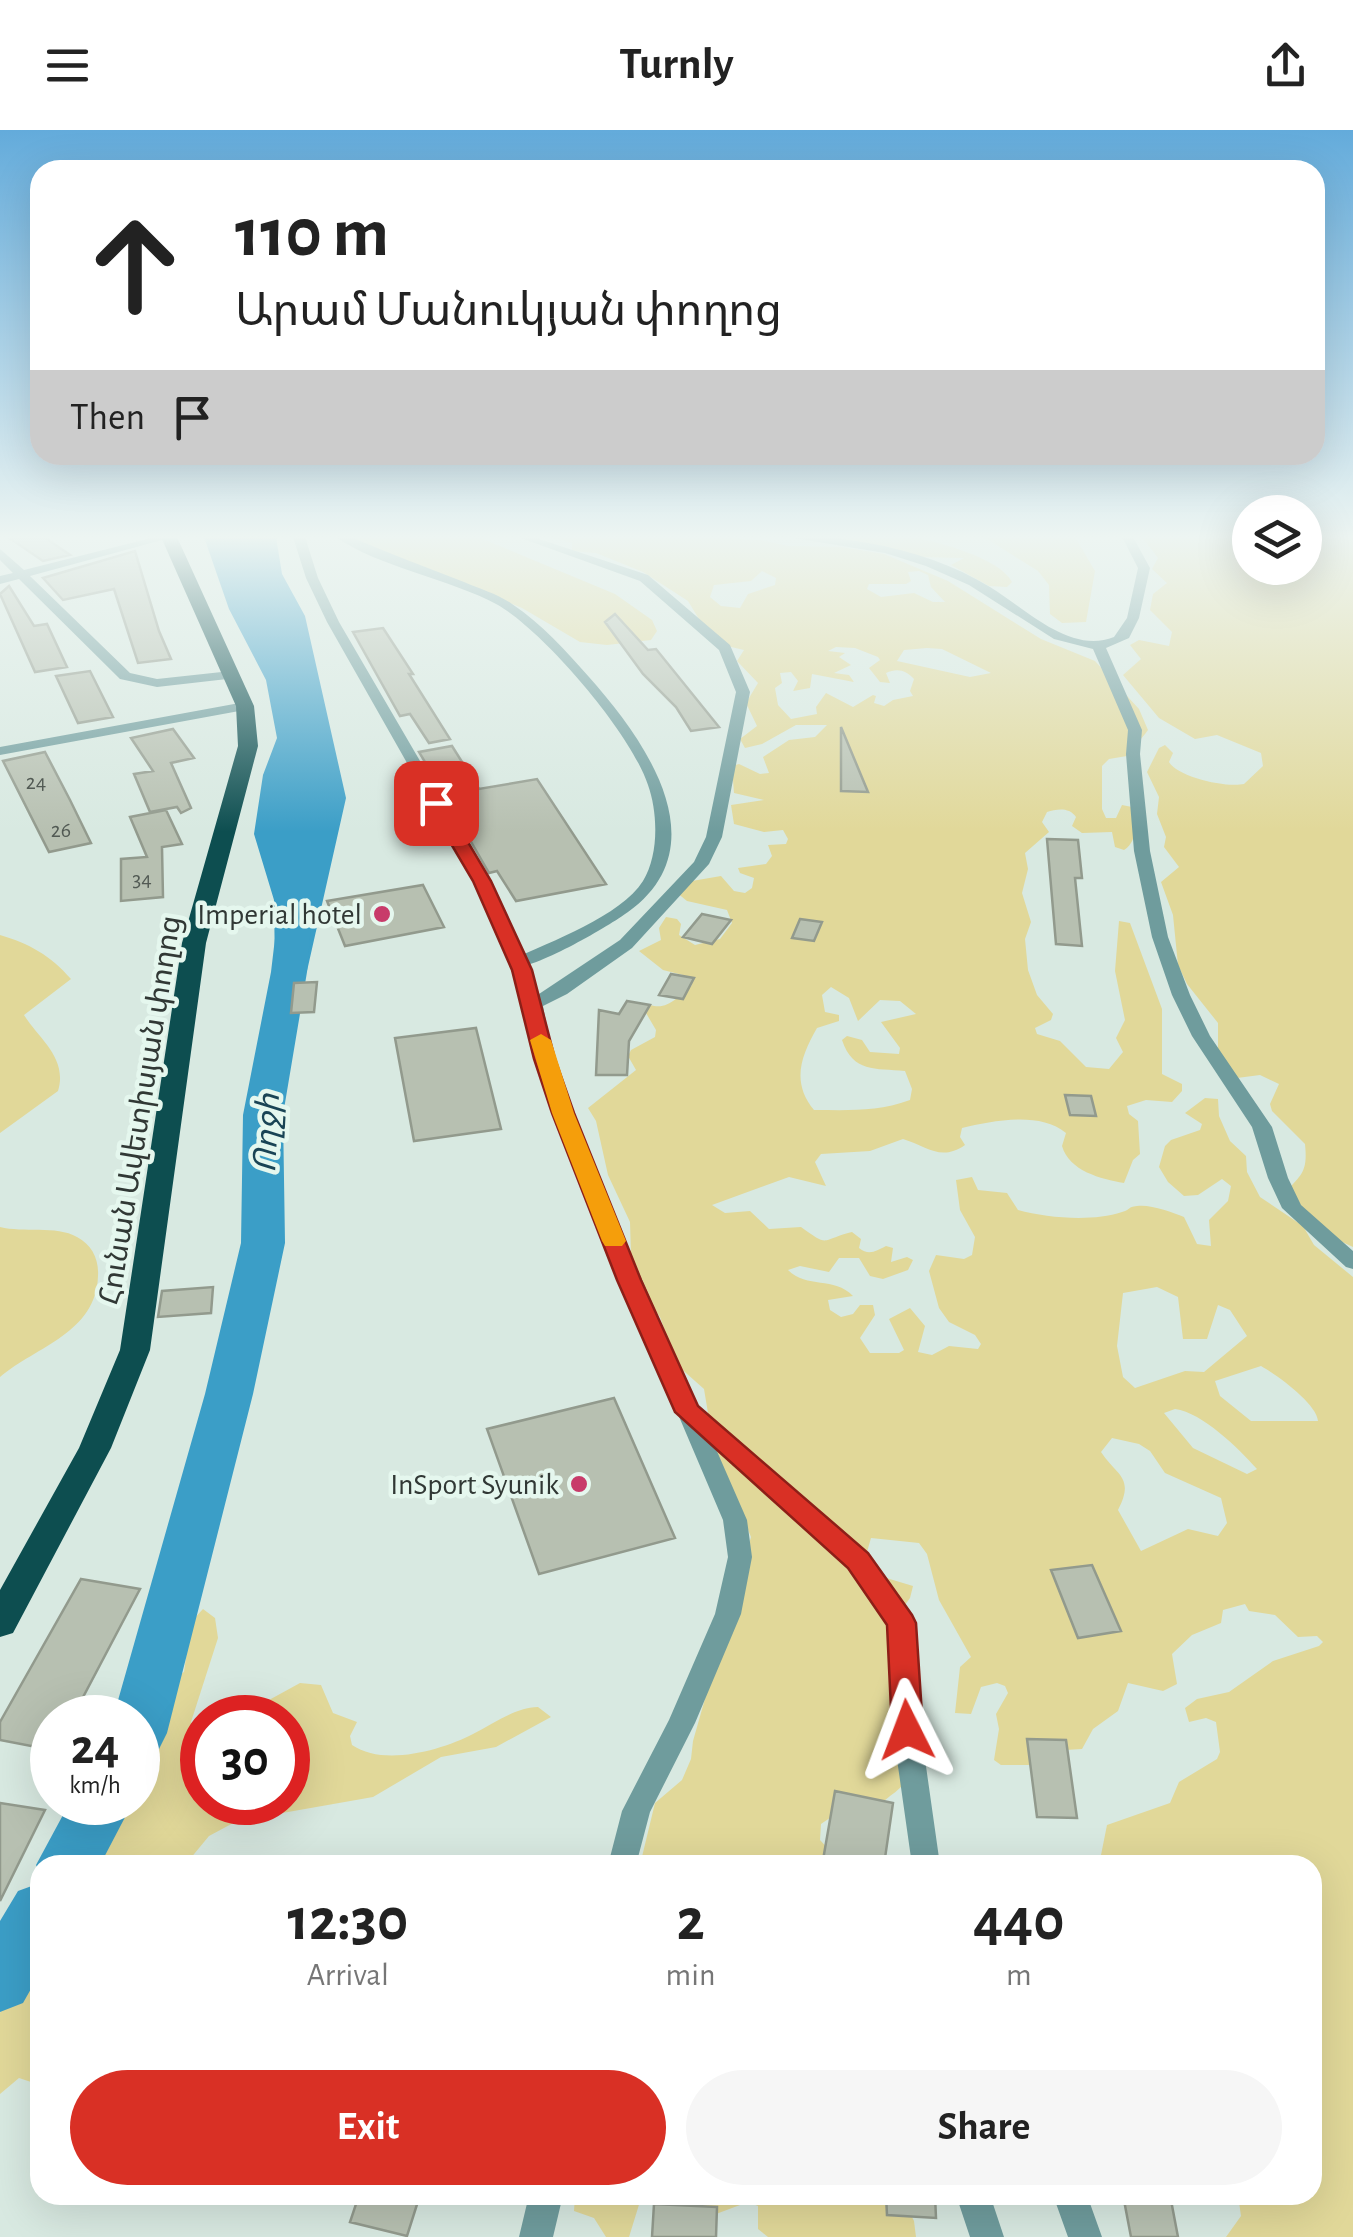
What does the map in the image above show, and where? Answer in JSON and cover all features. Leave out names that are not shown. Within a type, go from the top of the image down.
[{"type":"highway","name":"Հունան Ավետիսյան փողոց","points":[[0,1624],[94,1448],[135,1350],[194,943],[248,746],[245,706],[213,635]]},
{"type":"street","points":[[83,635],[125,676],[156,683],[231,675]]},
{"type":"street","points":[[340,635],[482,881],[519,963],[534,1004],[544,1059],[568,1128],[629,1280],[735,1520],[740,1558],[728,1614],[681,1723],[636,1811],[625,1855]]},
{"type":"street","points":[[519,963],[567,940],[644,891],[656,873],[661,849],[656,784],[644,758],[559,650],[543,635]]},
{"type":"street","points":[[534,1004],[561,990],[626,944],[701,864],[714,837],[743,692],[738,670],[725,648],[710,635]]},
{"type":"street","points":[[1058,635],[1098,645],[1122,635]]},
{"type":"street","points":[[1098,645],[1134,730],[1142,850],[1160,937],[1181,995],[1201,1036],[1262,1127],[1292,1208],[1353,1262]]},
{"type":"street","points":[[0,751],[245,706]]},
{"type":"street","points":[[688,1412],[858,1560],[902,1623],[907,1730],[925,1855]]},
{"type":"street","points":[[536,2237],[544,2205]]},
{"type":"street","points":[[976,2205],[987,2237]]},
{"type":"street","points":[[1074,2205],[1085,2237]]},
{"type":"shaded area","points":[[569,635],[654,635],[651,640],[607,645],[580,642]]},
{"type":"shaded area","points":[[713,635],[1035,635],[1095,661],[1139,709],[1148,730],[1127,756],[1109,759],[1102,766],[1102,809],[1106,818],[1116,818],[1122,805],[1132,807],[1135,830],[1129,846],[1124,850],[1115,847],[1112,832],[1082,833],[1072,826],[1076,817],[1070,812],[1047,812],[1042,822],[1049,832],[1025,853],[1028,869],[1022,893],[1031,922],[1025,939],[1028,970],[1037,995],[1053,1014],[1051,1020],[1035,1028],[1037,1034],[1060,1041],[1086,1067],[1109,1069],[1123,1052],[1116,1038],[1125,1020],[1115,971],[1119,921],[1130,923],[1162,1009],[1162,1074],[1182,1084],[1182,1091],[1172,1102],[1146,1100],[1127,1106],[1129,1114],[1138,1121],[1140,1154],[1133,1160],[1124,1183],[1096,1176],[1071,1162],[1062,1146],[1066,1133],[1055,1126],[1016,1120],[962,1128],[960,1137],[965,1145],[948,1152],[903,1139],[870,1151],[821,1154],[815,1162],[826,1186],[789,1177],[712,1205],[725,1213],[750,1211],[769,1229],[801,1227],[821,1240],[852,1232],[861,1239],[859,1248],[866,1252],[886,1246],[893,1248],[891,1262],[907,1257],[913,1260],[908,1270],[883,1279],[870,1276],[859,1258],[839,1258],[829,1272],[800,1266],[788,1270],[804,1279],[838,1286],[853,1296],[828,1300],[830,1310],[841,1317],[853,1314],[860,1305],[873,1305],[875,1315],[860,1338],[870,1353],[904,1350],[889,1319],[910,1308],[925,1326],[918,1352],[932,1355],[949,1346],[978,1349],[981,1344],[975,1335],[949,1322],[939,1308],[929,1271],[936,1255],[964,1259],[972,1255],[975,1237],[960,1210],[956,1180],[972,1177],[978,1190],[1007,1193],[1018,1210],[1043,1215],[1084,1218],[1137,1206],[1161,1209],[1184,1217],[1197,1244],[1211,1246],[1209,1220],[1228,1201],[1231,1186],[1222,1179],[1198,1195],[1184,1196],[1159,1167],[1165,1146],[1171,1140],[1200,1130],[1202,1124],[1185,1113],[1205,1098],[1218,1099],[1219,1116],[1230,1141],[1246,1156],[1247,1172],[1260,1197],[1303,1226],[1314,1245],[1353,1277],[1353,2237],[1226,2237],[1241,2216],[1239,2205],[1322,2205],[1322,1855],[1101,1855],[1107,1825],[1170,1803],[1179,1782],[1217,1759],[1220,1752],[1216,1722],[1206,1718],[1189,1722],[1185,1708],[1197,1699],[1229,1692],[1273,1661],[1319,1646],[1323,1642],[1317,1636],[1298,1637],[1275,1615],[1249,1611],[1245,1604],[1223,1610],[1221,1623],[1192,1635],[1172,1654],[1177,1684],[1163,1691],[1128,1683],[1118,1711],[1093,1729],[1082,1749],[1065,1750],[1037,1765],[1001,1765],[994,1760],[999,1729],[996,1714],[1008,1693],[1005,1686],[997,1683],[981,1687],[971,1714],[955,1713],[960,1667],[971,1657],[939,1600],[927,1554],[919,1543],[871,1538],[867,1552],[883,1577],[913,1586],[902,1609],[919,1683],[923,1734],[919,1758],[908,1779],[876,1807],[843,1812],[821,1824],[820,1840],[832,1855],[642,1855],[655,1803],[682,1780],[691,1759],[751,1537],[713,1443],[704,1389],[677,1365],[660,1317],[641,1291],[631,1255],[630,1222],[608,1175],[596,1121],[588,1108],[636,1070],[628,1056],[631,1050],[655,1037],[656,1030],[646,1013],[650,1005],[668,1004],[692,985],[683,975],[663,970],[639,951],[661,940],[659,928],[666,917],[677,919],[681,924],[679,935],[695,945],[720,939],[732,923],[727,910],[687,901],[676,892],[692,881],[721,876],[734,891],[745,893],[752,888],[754,878],[740,873],[738,868],[766,864],[772,856],[768,845],[786,844],[788,839],[783,830],[764,832],[734,824],[731,805],[764,800],[734,793],[732,766],[739,764],[760,774],[769,773],[763,757],[789,740],[815,737],[827,725],[796,725],[762,744],[745,748],[740,739],[757,726],[746,703],[758,683],[737,661],[744,650],[727,646]],"holes":[[[836,647],[855,648],[878,657],[880,660],[869,668],[880,682],[890,683],[886,673],[905,672],[914,679],[910,691],[913,696],[884,706],[874,703],[873,695],[853,707],[826,693],[816,707],[817,714],[791,719],[778,705],[775,688],[782,683],[780,673],[791,672],[798,681],[793,691],[810,688],[812,674],[854,682],[849,675],[834,673],[851,665],[839,657],[845,653],[828,651]],[[942,649],[991,673],[970,677],[897,661],[904,650]],[[831,987],[849,998],[858,1021],[880,1000],[900,1001],[916,1014],[881,1022],[900,1048],[899,1054],[870,1052],[862,1040],[847,1036],[842,1040],[859,1064],[905,1071],[912,1089],[910,1100],[874,1108],[814,1110],[803,1089],[801,1069],[817,1028],[839,1021],[839,1015],[825,1012],[822,995]],[[1157,1287],[1178,1297],[1183,1339],[1207,1339],[1218,1305],[1230,1310],[1247,1336],[1204,1372],[1185,1371],[1135,1388],[1123,1377],[1117,1346],[1123,1293]],[[1261,1366],[1304,1398],[1318,1421],[1251,1421],[1220,1396],[1215,1381]],[[1175,1409],[1197,1417],[1257,1469],[1247,1474],[1193,1448],[1164,1413]],[[1112,1438],[1139,1444],[1150,1451],[1165,1473],[1221,1498],[1227,1523],[1218,1536],[1188,1529],[1141,1551],[1118,1510],[1125,1490],[1122,1478],[1101,1452]]]},
{"type":"shaded area","points":[[1171,635],[1353,635],[1353,1247],[1338,1240],[1285,1193],[1302,1172],[1305,1144],[1272,1111],[1270,1104],[1279,1084],[1260,1075],[1237,1078],[1218,1051],[1218,1023],[1187,984],[1178,965],[1173,915],[1161,882],[1179,867],[1164,847],[1166,837],[1157,814],[1159,797],[1147,772],[1159,748],[1165,745],[1173,753],[1169,762],[1192,777],[1236,785],[1244,784],[1263,766],[1261,753],[1217,735],[1195,739],[1159,718],[1123,675],[1141,659],[1130,645],[1139,640],[1169,646]]},
{"type":"shaded area","points":[[0,935],[39,951],[71,979],[24,1015],[56,1059],[58,1091],[0,1133]]},
{"type":"shaded area","points":[[0,1227],[59,1231],[77,1237],[94,1253],[98,1276],[95,1295],[76,1325],[0,1377]]},
{"type":"shaded area","points":[[203,1609],[215,1618],[218,1638],[200,1695],[180,1695],[180,1825],[230,1825],[209,1836],[193,1855],[74,1855],[103,1836],[106,1825],[160,1825],[160,1695],[146,1695],[184,1672],[191,1622]]},
{"type":"shaded area","points":[[300,1683],[321,1685],[333,1713],[357,1722],[350,1736],[352,1745],[380,1755],[413,1754],[446,1746],[529,1708],[538,1707],[551,1717],[496,1747],[441,1757],[373,1797],[310,1808],[310,1695],[278,1695]]},
{"type":"shaded area","points":[[30,1931],[30,2082],[19,2078],[0,2094],[0,2013],[15,1982]]},
{"type":"shaded area","points":[[574,2205],[639,2205],[629,2237],[606,2237],[594,2218],[574,2211]]},
{"type":"shaded area","points":[[693,2205],[740,2205],[708,2217],[697,2213]]},
{"type":"shaded area","points":[[906,2205],[916,2237],[768,2237],[758,2229],[758,2206]]},
{"type":"water","points":[[243,635],[309,635],[346,798],[307,971],[275,972],[274,900],[254,834],[263,775],[277,738],[266,680]]},
{"type":"building","points":[[19,635],[52,635],[67,667],[35,672]]},
{"type":"building","points":[[129,635],[161,635],[171,659],[138,663]]},
{"type":"building","points":[[355,635],[388,635],[450,739],[429,743],[410,714],[400,716]]},
{"type":"building","points":[[615,635],[635,635],[648,650],[656,649],[719,727],[691,731],[676,707],[643,674]]},
{"type":"building","points":[[90,671],[113,717],[78,723],[56,676]]},
{"type":"building","points":[[841,727],[868,792],[841,791]]},
{"type":"building","points":[[173,729],[194,758],[171,763],[191,808],[181,813],[177,807],[150,812],[134,774],[153,771],[131,738]]},
{"type":"building","points":[[452,746],[479,789],[537,779],[606,884],[516,901],[497,871],[489,873],[462,826],[477,824],[452,782],[438,784],[419,752]]},
{"type":"building","points":[[45,752],[91,843],[49,852],[3,761]]},
{"type":"building","points":[[166,810],[182,844],[162,847],[163,897],[121,901],[121,859],[147,857],[130,817]]},
{"type":"building","points":[[1047,839],[1078,840],[1082,878],[1075,878],[1082,946],[1056,944]]},
{"type":"building","points":[[423,885],[444,927],[345,946],[327,901]]},
{"type":"building","points":[[702,914],[731,920],[712,944],[683,937]]},
{"type":"building","points":[[800,919],[822,922],[814,941],[792,938]]},
{"type":"building","points":[[671,974],[694,978],[683,999],[659,995]]},
{"type":"building","points":[[317,982],[314,1012],[291,1013],[294,983]]},
{"type":"building","points":[[627,1001],[650,1005],[629,1041],[627,1075],[596,1075],[599,1010],[619,1014]]},
{"type":"building","points":[[476,1028],[501,1129],[414,1141],[395,1038]]},
{"type":"building","points":[[1065,1095],[1091,1096],[1096,1116],[1070,1115]]},
{"type":"building","points":[[213,1287],[211,1313],[158,1317],[162,1291]]},
{"type":"building","name":"InSport Syunik","points":[[614,1398],[675,1538],[539,1574],[487,1429]]},
{"type":"building","points":[[1092,1565],[1121,1631],[1078,1638],[1051,1570]]},
{"type":"building","points":[[81,1579],[140,1589],[84,1695],[30,1695],[30,1746],[0,1740],[0,1722]]},
{"type":"building","points":[[1027,1739],[1066,1740],[1077,1818],[1037,1817]]},
{"type":"building","points":[[835,1791],[893,1803],[885,1855],[824,1855]]},
{"type":"building","points":[[0,1803],[30,1808],[30,1825],[38,1825],[0,1901]]},
{"type":"building","points":[[356,2205],[417,2205],[407,2236],[350,2222]]},
{"type":"building","points":[[654,2205],[717,2207],[716,2237],[652,2237]]},
{"type":"building","points":[[886,2205],[935,2205],[936,2218],[887,2215]]},
{"type":"building","points":[[1125,2205],[1172,2205],[1178,2237],[1131,2237]]},
{"type":"waterway","name":"Ողջի","points":[[148,1695],[229,1394],[263,1243],[263,1115],[289,972],[295,913]]},
{"type":"waterway","name":"Ողջի","points":[[73,1855],[90,1825]]},
{"type":"waterway","name":"Ողջի","points":[[0,1981],[30,1929]]},
{"type":"slow traffic","points":[[541,1040],[563,1113],[614,1241]]},
{"type":"place","name":"Imperial hotel","points":[[382,914]]},
{"type":"place","name":"InSport Syunik","points":[[579,1484]]},
{"type":"route","points":[[436,803],[482,881],[522,970],[534,1004],[544,1059],[563,1113],[629,1280],[688,1412],[858,1560],[902,1623],[907,1730]]}]
